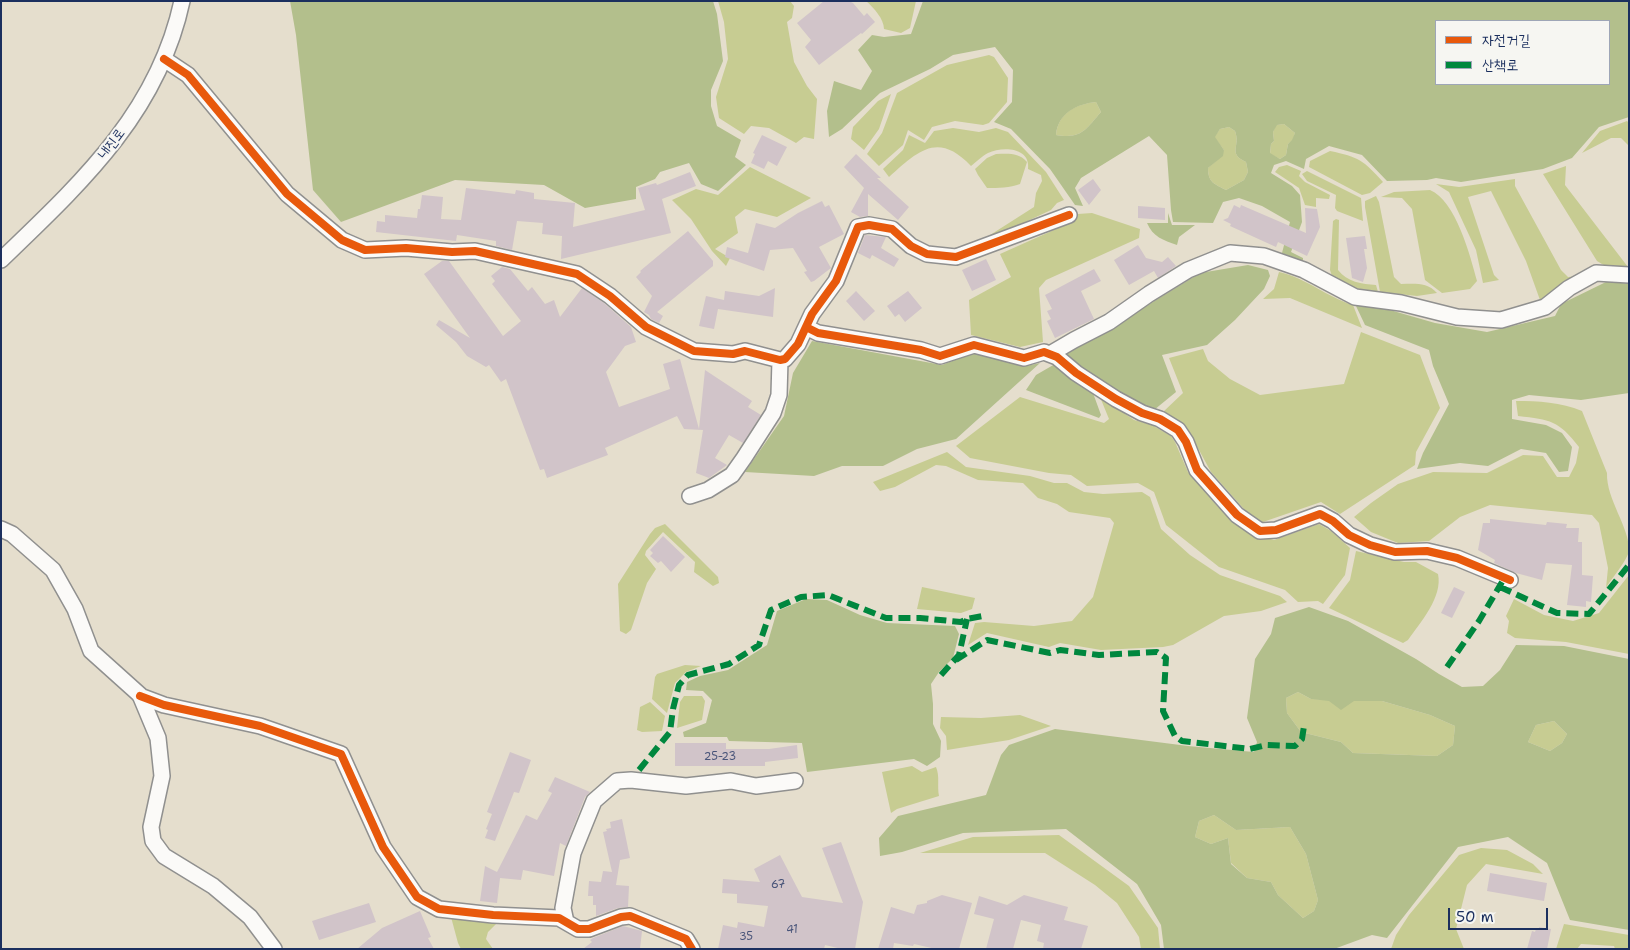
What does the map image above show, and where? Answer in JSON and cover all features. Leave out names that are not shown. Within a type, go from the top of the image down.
[{"type":"street","name":"내진로","points":[[1,260],[81,182],[109,150],[139,106],[164,60],[177,24],[182,1]]},
{"type":"street","points":[[164,60],[188,75],[287,194],[342,240],[365,250],[406,248],[452,252],[475,251],[577,274],[610,296],[646,327],[694,351],[719,354],[733,354],[745,351],[785,360],[798,344],[812,314],[836,280],[858,227],[869,225],[892,229],[912,246],[927,254],[956,257],[1069,215]]},
{"type":"street","points":[[1050,354],[1109,322],[1188,270],[1230,254],[1264,256],[1304,270],[1355,296],[1401,303],[1457,317],[1501,320],[1545,307],[1569,288],[1596,273],[1629,275]]},
{"type":"street","points":[[806,327],[818,333],[922,350],[940,356],[974,345],[1024,358],[1044,352],[1050,354],[1116,399],[1142,413],[1160,419],[1178,430],[1186,442],[1197,470],[1236,515],[1260,531],[1276,530],[1320,514],[1333,521],[1349,535],[1370,546],[1395,552],[1427,551],[1457,558],[1510,580]]},
{"type":"street","points":[[690,496],[708,490],[732,475],[744,458],[773,413],[779,395],[780,360]]},
{"type":"street","points":[[1,529],[12,534],[53,570],[75,609],[91,651],[140,696],[164,705],[260,726],[341,754],[383,847],[417,897],[439,909],[492,915],[559,918],[578,929],[589,929],[621,917],[630,916],[686,939],[692,949]]},
{"type":"street","points":[[140,696],[158,738],[162,776],[151,827],[153,841],[164,856],[213,886],[250,916],[274,949]]},
{"type":"street","points":[[566,922],[563,908],[573,853],[594,801],[617,781],[631,780],[686,786],[731,781],[756,786],[795,781]]},
{"type":"green space","points":[[290,1],[713,1],[717,14],[723,61],[711,90],[711,106],[717,126],[741,140],[735,157],[746,165],[718,191],[701,184],[689,163],[660,172],[655,179],[636,187],[636,199],[585,208],[544,185],[455,180],[341,222],[313,190],[296,35]]},
{"type":"green space","points":[[718,1],[790,1],[794,6],[792,18],[787,22],[794,62],[807,86],[817,99],[814,139],[804,137],[796,143],[769,128],[751,126],[744,134],[719,118],[716,97],[728,59],[724,22]]},
{"type":"green space","points":[[866,1],[916,1],[910,28],[901,33],[884,29],[884,25],[875,10]]},
{"type":"green space","points":[[923,1],[1629,1],[1629,117],[1599,127],[1572,158],[1543,169],[1461,182],[1436,178],[1387,181],[1362,155],[1329,146],[1306,159],[1304,169],[1286,161],[1274,165],[1271,173],[1292,186],[1300,195],[1302,222],[1291,252],[1303,258],[1303,262],[1282,253],[1290,222],[1262,206],[1239,198],[1223,202],[1213,223],[1173,222],[1167,155],[1149,136],[1081,178],[1075,188],[1083,206],[1075,205],[1050,169],[1011,129],[994,122],[1012,102],[1013,70],[995,47],[953,55],[930,69],[880,93],[842,129],[829,137],[827,111],[834,81],[861,90],[872,71],[858,50],[872,35],[884,37],[911,34]],"holes":[[[1096,102],[1101,112],[1087,128],[1072,136],[1056,135],[1060,121],[1065,115],[1082,105]],[[1284,124],[1295,133],[1288,144],[1286,155],[1280,159],[1270,153],[1271,144],[1274,141],[1273,132],[1277,125]],[[1229,127],[1235,131],[1237,156],[1246,162],[1248,172],[1244,180],[1226,190],[1211,180],[1208,168],[1223,156],[1224,150],[1215,137],[1220,129]]]},
{"type":"green space","points":[[989,55],[994,57],[1008,78],[1007,102],[989,123],[983,125],[955,121],[932,127],[924,140],[908,130],[903,145],[879,166],[867,154],[882,133],[897,93],[947,65]]},
{"type":"green space","points":[[891,94],[879,129],[864,150],[851,139],[853,127],[878,101]]},
{"type":"green space","points":[[1096,102],[1101,112],[1087,128],[1072,136],[1056,135],[1057,127],[1064,115],[1082,105]]},
{"type":"green space","points":[[1627,121],[1629,123],[1629,146],[1621,138],[1611,138],[1582,153],[1600,131]]},
{"type":"green space","points":[[1284,124],[1295,133],[1293,140],[1288,144],[1286,155],[1280,159],[1270,154],[1271,144],[1274,141],[1273,132],[1276,125]]},
{"type":"green space","points":[[1229,127],[1235,131],[1237,156],[1246,162],[1248,172],[1244,180],[1226,190],[1211,180],[1208,168],[1224,150],[1214,137],[1220,129]]},
{"type":"green space","points":[[953,128],[979,132],[996,128],[1008,132],[1046,172],[1064,200],[1057,203],[1051,210],[987,240],[987,237],[1034,207],[1036,193],[1042,181],[1041,175],[1028,169],[1028,162],[1020,152],[1008,149],[994,151],[988,153],[971,166],[959,155],[948,149],[938,147],[928,149],[909,159],[889,177],[883,169],[903,150],[909,135],[925,143],[934,131]]},
{"type":"green space","points":[[1330,151],[1360,160],[1383,182],[1370,193],[1362,195],[1309,167],[1310,161]]},
{"type":"green space","points":[[996,154],[1016,155],[1027,162],[1020,184],[1008,187],[987,188],[975,169],[987,158]]},
{"type":"green space","points":[[1287,165],[1301,171],[1299,176],[1305,182],[1330,195],[1329,199],[1316,198],[1316,207],[1305,205],[1299,188],[1275,172],[1279,167]]},
{"type":"green space","points":[[1566,166],[1565,185],[1628,267],[1607,267],[1597,261],[1543,174]]},
{"type":"green space","points":[[750,167],[811,198],[777,217],[745,209],[735,217],[738,233],[715,249],[730,258],[726,266],[712,251],[691,219],[672,200],[696,189],[718,195]]},
{"type":"green space","points":[[1307,171],[1361,198],[1363,221],[1337,211],[1335,208],[1336,195],[1307,181],[1302,174]]},
{"type":"green space","points":[[1515,179],[1515,186],[1561,270],[1568,277],[1581,276],[1544,300],[1540,300],[1526,261],[1491,191],[1468,197],[1494,275],[1499,280],[1483,283],[1476,250],[1449,192],[1436,184],[1459,187]]},
{"type":"green space","points":[[1430,190],[1447,205],[1461,230],[1477,281],[1470,289],[1442,293],[1425,280],[1412,209],[1402,198],[1381,197],[1394,192]]},
{"type":"green space","points":[[1376,196],[1379,202],[1394,277],[1401,284],[1425,285],[1437,293],[1417,296],[1380,292],[1365,207],[1365,201]]},
{"type":"green space","points":[[1092,213],[1140,229],[1139,238],[1046,280],[1039,288],[1043,342],[1020,347],[971,335],[969,300],[1011,277],[1000,254],[1074,221],[1078,214]]},
{"type":"green space","points":[[1168,213],[1172,225],[1195,225],[1179,237],[1177,245],[1155,235],[1147,223],[1168,223]]},
{"type":"green space","points":[[1339,220],[1338,270],[1350,280],[1376,285],[1378,292],[1344,286],[1333,279],[1330,270],[1333,221]]},
{"type":"green space","points":[[1248,265],[1268,270],[1270,276],[1264,289],[1235,320],[1207,345],[1162,355],[1176,392],[1154,410],[1106,385],[1082,369],[1064,352],[1113,328],[1200,273]]},
{"type":"green space","points":[[1279,272],[1353,305],[1362,328],[1290,298],[1263,299],[1274,289]]},
{"type":"green space","points":[[1608,281],[1629,284],[1629,393],[1581,400],[1529,395],[1512,400],[1512,419],[1546,425],[1562,433],[1572,447],[1568,471],[1559,472],[1546,453],[1521,449],[1488,466],[1460,463],[1417,469],[1423,453],[1449,404],[1433,366],[1429,350],[1365,325],[1356,306],[1376,306],[1435,323],[1487,332],[1555,316],[1561,304]]},
{"type":"green space","points":[[1361,332],[1420,355],[1440,408],[1416,452],[1415,465],[1340,514],[1321,502],[1263,522],[1251,517],[1211,472],[1187,428],[1163,412],[1183,393],[1169,358],[1203,349],[1208,361],[1230,379],[1260,395],[1344,384]]},
{"type":"green space","points":[[812,341],[942,365],[974,352],[1026,366],[1040,363],[956,439],[917,449],[883,466],[842,466],[814,476],[745,472],[784,416],[793,373]]},
{"type":"green space","points":[[1055,364],[1093,393],[1101,415],[1099,418],[1026,390],[1036,375]]},
{"type":"green space","points":[[1020,397],[1104,423],[1109,419],[1100,397],[1134,420],[1152,425],[1171,436],[1188,472],[1218,507],[1253,533],[1274,540],[1319,524],[1331,531],[1350,548],[1345,575],[1323,604],[1318,601],[1298,602],[1285,590],[1219,567],[1166,525],[1154,492],[1138,483],[1087,486],[1071,475],[1049,473],[970,458],[956,446]]},
{"type":"green space","points":[[1516,401],[1558,404],[1582,411],[1607,473],[1610,493],[1628,542],[1628,555],[1606,588],[1608,568],[1599,523],[1592,515],[1490,505],[1460,517],[1429,541],[1398,543],[1371,532],[1354,517],[1398,484],[1433,472],[1487,473],[1523,455],[1543,456],[1557,477],[1569,477],[1576,463],[1579,447],[1559,426],[1546,420],[1518,416]]},
{"type":"green space","points":[[947,452],[966,467],[1030,476],[1054,483],[1067,483],[1084,492],[1103,494],[1142,492],[1150,497],[1161,529],[1190,555],[1220,575],[1280,596],[1287,602],[1261,611],[1224,616],[1173,645],[1163,647],[1101,650],[1060,643],[1049,647],[987,633],[968,645],[975,623],[1034,626],[1072,621],[1093,597],[1114,523],[1110,518],[1069,512],[1057,504],[1038,498],[1023,483],[978,480],[946,466],[936,465],[895,487],[880,491],[873,482]]},
{"type":"green space","points":[[665,524],[718,577],[719,583],[713,586],[694,572],[695,562],[663,532],[646,551],[645,555],[656,569],[647,583],[631,630],[626,634],[620,631],[618,584],[650,534],[655,528]]},
{"type":"green space","points":[[1356,551],[1404,562],[1416,562],[1438,574],[1439,583],[1434,601],[1408,640],[1403,643],[1329,608],[1350,580]]},
{"type":"green space","points":[[1629,575],[1629,654],[1566,642],[1515,638],[1507,633],[1509,621],[1506,616],[1514,599],[1544,615],[1573,621],[1599,613]]},
{"type":"green space","points":[[922,587],[975,598],[972,609],[961,613],[917,609]]},
{"type":"green space","points":[[806,599],[827,600],[860,615],[887,623],[955,626],[959,634],[953,658],[939,672],[931,684],[933,724],[941,741],[940,757],[927,766],[914,759],[807,772],[802,743],[729,741],[727,737],[684,737],[683,732],[706,723],[712,700],[703,691],[686,690],[687,682],[700,676],[728,670],[767,645],[777,611]]},
{"type":"green space","points":[[1309,607],[1348,621],[1462,687],[1483,686],[1500,670],[1516,645],[1564,646],[1629,659],[1629,930],[1570,920],[1547,863],[1508,837],[1458,847],[1387,938],[1372,935],[1334,949],[1164,949],[1161,925],[1137,884],[1066,829],[963,833],[902,852],[880,856],[879,838],[898,816],[986,795],[1001,755],[1009,745],[1055,729],[1188,746],[1254,752],[1257,742],[1247,718],[1255,659],[1271,634],[1275,618]],"holes":[[[1298,692],[1311,699],[1329,701],[1341,710],[1354,701],[1382,701],[1430,715],[1455,726],[1453,745],[1437,756],[1353,753],[1341,742],[1301,732],[1287,713],[1286,698]],[[1554,721],[1567,734],[1562,743],[1550,751],[1528,742],[1536,725]],[[1214,815],[1236,830],[1290,827],[1306,854],[1318,900],[1314,911],[1303,918],[1278,895],[1271,882],[1247,878],[1231,864],[1228,838],[1211,844],[1195,837],[1199,821]]]},
{"type":"green space","points":[[685,665],[701,666],[686,672],[675,683],[667,713],[652,699],[655,677],[657,674]]},
{"type":"green space","points":[[1298,692],[1311,699],[1382,701],[1430,715],[1455,726],[1453,745],[1437,756],[1353,753],[1341,742],[1301,732],[1287,713],[1286,698]]},
{"type":"green space","points":[[684,696],[702,696],[705,701],[702,720],[677,728],[680,702]]},
{"type":"green space","points":[[650,702],[665,716],[662,731],[642,732],[637,730],[640,707]]},
{"type":"green space","points":[[1020,715],[1051,726],[1009,740],[947,750],[946,736],[940,728],[941,717],[981,718]]},
{"type":"green space","points":[[1554,721],[1567,734],[1562,743],[1550,751],[1528,742],[1536,725]]},
{"type":"green space","points":[[912,766],[922,772],[936,767],[939,796],[897,809],[891,813],[882,772]]},
{"type":"green space","points":[[1214,815],[1236,830],[1290,827],[1306,854],[1318,900],[1314,911],[1303,918],[1278,895],[1271,882],[1247,878],[1231,863],[1228,838],[1211,844],[1195,837],[1199,821]]},
{"type":"green space","points":[[1059,835],[1129,886],[1158,928],[1160,949],[1141,949],[1139,937],[1117,903],[1095,885],[1045,853],[920,853],[973,837]]},
{"type":"green space","points":[[1481,848],[1507,850],[1533,864],[1543,874],[1486,864],[1467,885],[1456,929],[1464,949],[1391,949],[1396,935],[1409,915],[1459,855]]},
{"type":"green space","points":[[451,917],[498,922],[488,932],[486,939],[493,949],[461,949]]},
{"type":"green space","points":[[1564,924],[1629,935],[1629,949],[1581,944],[1577,949],[1556,949]]},
{"type":"building","points":[[824,1],[849,1],[864,16],[867,13],[875,22],[862,34],[819,65],[805,47],[811,40],[797,23]]},
{"type":"building","points":[[762,135],[787,147],[777,166],[768,161],[764,169],[751,163],[755,154],[753,153]]},
{"type":"building","points":[[856,154],[881,178],[877,178],[909,207],[898,220],[868,194],[868,216],[860,217],[851,212],[864,188],[844,167]]},
{"type":"building","points":[[690,172],[696,186],[662,199],[671,233],[561,259],[562,236],[542,234],[543,223],[517,221],[512,250],[496,246],[496,241],[457,235],[456,241],[376,232],[377,221],[385,222],[385,215],[417,218],[422,195],[443,197],[441,219],[461,220],[466,188],[515,194],[516,190],[534,193],[534,199],[575,203],[573,227],[645,210],[638,188],[656,183],[657,185]]},
{"type":"building","points":[[1093,179],[1101,190],[1089,205],[1078,190]]},
{"type":"building","points":[[822,201],[825,207],[829,205],[844,234],[819,247],[831,268],[814,281],[811,282],[804,272],[807,271],[793,248],[770,250],[764,271],[725,257],[727,247],[748,253],[756,223],[775,228],[798,213]]},
{"type":"building","points":[[1234,205],[1240,208],[1241,205],[1306,233],[1305,208],[1317,209],[1320,227],[1307,256],[1278,242],[1276,247],[1230,226],[1231,224],[1223,220],[1228,218]]},
{"type":"building","points":[[1138,206],[1165,208],[1165,220],[1138,218]]},
{"type":"building","points":[[688,231],[713,261],[713,266],[657,312],[663,316],[659,323],[651,319],[644,312],[652,296],[636,277],[640,271]]},
{"type":"building","points":[[865,235],[886,237],[881,248],[899,259],[894,267],[872,255],[870,259],[858,253]]},
{"type":"building","points":[[1365,236],[1367,249],[1364,249],[1367,268],[1363,282],[1352,278],[1346,238]]},
{"type":"building","points":[[1138,245],[1146,258],[1162,262],[1168,257],[1176,266],[1158,278],[1154,271],[1129,285],[1114,260]]},
{"type":"building","points":[[986,259],[996,280],[972,291],[962,270]]},
{"type":"building","points":[[442,261],[449,261],[503,336],[521,321],[492,284],[495,281],[491,276],[502,267],[510,269],[528,291],[532,287],[545,304],[554,300],[560,317],[582,288],[604,303],[631,327],[636,342],[625,346],[606,372],[619,407],[670,389],[663,364],[680,359],[699,429],[705,370],[752,401],[748,407],[761,415],[743,443],[729,435],[715,458],[727,465],[709,478],[696,473],[703,430],[684,429],[677,416],[605,448],[608,455],[547,478],[544,469],[540,470],[506,379],[501,382],[489,365],[486,367],[467,356],[456,342],[436,325],[439,320],[470,338],[424,274]]},
{"type":"building","points":[[1094,269],[1101,281],[1081,291],[1094,319],[1055,338],[1047,321],[1051,319],[1047,311],[1052,309],[1045,295]]},
{"type":"building","points":[[775,288],[773,317],[718,309],[714,329],[699,326],[706,296],[724,300],[725,291],[759,296]]},
{"type":"building","points":[[856,291],[875,311],[864,321],[846,301]]},
{"type":"building","points":[[908,291],[922,308],[905,322],[899,314],[895,317],[887,306]]},
{"type":"building","points":[[1490,519],[1546,525],[1547,522],[1567,524],[1566,528],[1579,528],[1578,542],[1582,542],[1582,575],[1593,576],[1591,602],[1586,601],[1586,607],[1567,605],[1572,565],[1546,563],[1542,580],[1516,573],[1494,563],[1495,560],[1478,550],[1483,523],[1490,523]]},
{"type":"building","points":[[663,536],[685,557],[671,572],[661,561],[658,563],[650,556],[653,553],[650,550]]},
{"type":"building","points":[[1454,587],[1465,592],[1452,618],[1441,613]]},
{"type":"building","points":[[675,743],[726,743],[726,749],[769,749],[797,745],[798,758],[765,762],[765,766],[675,766]]},
{"type":"building","points":[[510,752],[531,760],[519,793],[514,792],[495,841],[485,838],[488,830],[486,829],[492,814],[487,812]]},
{"type":"building","points":[[555,777],[590,792],[585,797],[566,846],[560,843],[554,876],[523,870],[521,880],[500,878],[497,903],[480,901],[485,866],[497,872],[526,815],[537,820],[552,793],[548,791]]},
{"type":"building","points":[[622,819],[630,858],[620,860],[616,885],[629,886],[628,907],[618,908],[596,916],[596,905],[593,905],[593,896],[588,896],[589,881],[601,882],[603,871],[612,872],[603,832],[611,828],[610,822]]},
{"type":"building","points":[[841,842],[863,902],[855,949],[842,949],[825,945],[824,949],[718,949],[723,925],[737,928],[738,922],[764,927],[768,906],[737,903],[737,894],[722,893],[723,879],[760,882],[754,869],[780,855],[802,897],[843,903],[822,848]]},
{"type":"building","points":[[1490,873],[1547,883],[1544,901],[1487,891]]},
{"type":"building","points":[[942,895],[972,903],[959,949],[936,949],[914,944],[913,946],[894,943],[893,949],[878,949],[891,907],[914,914],[917,905],[927,903],[927,901]]},
{"type":"building","points":[[1024,895],[1068,907],[1064,920],[1088,926],[1081,949],[1043,949],[1044,943],[1037,941],[1041,925],[1021,920],[1013,949],[986,949],[994,919],[974,914],[979,896],[1007,905]]},
{"type":"building","points":[[369,903],[376,922],[319,940],[312,921]]},
{"type":"building","points":[[420,911],[431,937],[428,938],[434,949],[357,949],[382,928]]},
{"type":"building","points":[[623,926],[642,931],[640,949],[583,949],[592,942],[590,940],[593,938]]},
{"type":"building","points":[[1539,927],[1551,929],[1547,949],[1527,949],[1532,931],[1535,932]]},
{"type":"marked path","points":[[1500,587],[1557,613],[1589,614],[1629,565]]},
{"type":"marked path","points":[[1447,667],[1479,621],[1502,582]]},
{"type":"marked path","points":[[639,770],[670,732],[679,685],[688,675],[729,664],[759,645],[771,610],[801,597],[828,595],[886,618],[920,618],[961,622],[983,616]]},
{"type":"marked path","points":[[941,675],[959,655],[967,619]]},
{"type":"marked path","points":[[956,660],[987,640],[1050,653],[1060,650],[1099,655],[1157,652],[1166,658],[1163,711],[1175,736],[1182,741],[1250,749],[1267,745],[1295,746],[1302,739],[1304,726]]},
{"type":"cycle path","points":[[164,59],[188,75],[287,194],[342,240],[365,250],[406,248],[452,252],[475,251],[577,274],[610,296],[646,327],[694,351],[733,354],[745,351],[780,360],[785,359],[798,344],[812,314],[836,281],[858,227],[869,225],[892,229],[911,246],[927,254],[956,257],[1069,215]]},
{"type":"cycle path","points":[[806,327],[818,333],[921,350],[940,356],[974,345],[1024,358],[1044,352],[1057,357],[1076,373],[1116,399],[1142,413],[1160,419],[1178,430],[1186,442],[1197,470],[1237,515],[1260,531],[1276,530],[1320,514],[1333,521],[1349,535],[1370,545],[1395,552],[1427,551],[1457,558],[1510,580]]},
{"type":"cycle path","points":[[140,696],[164,705],[260,726],[341,754],[383,847],[417,897],[439,909],[493,915],[559,918],[578,929],[589,929],[621,917],[630,916],[686,939],[692,949]]}]
